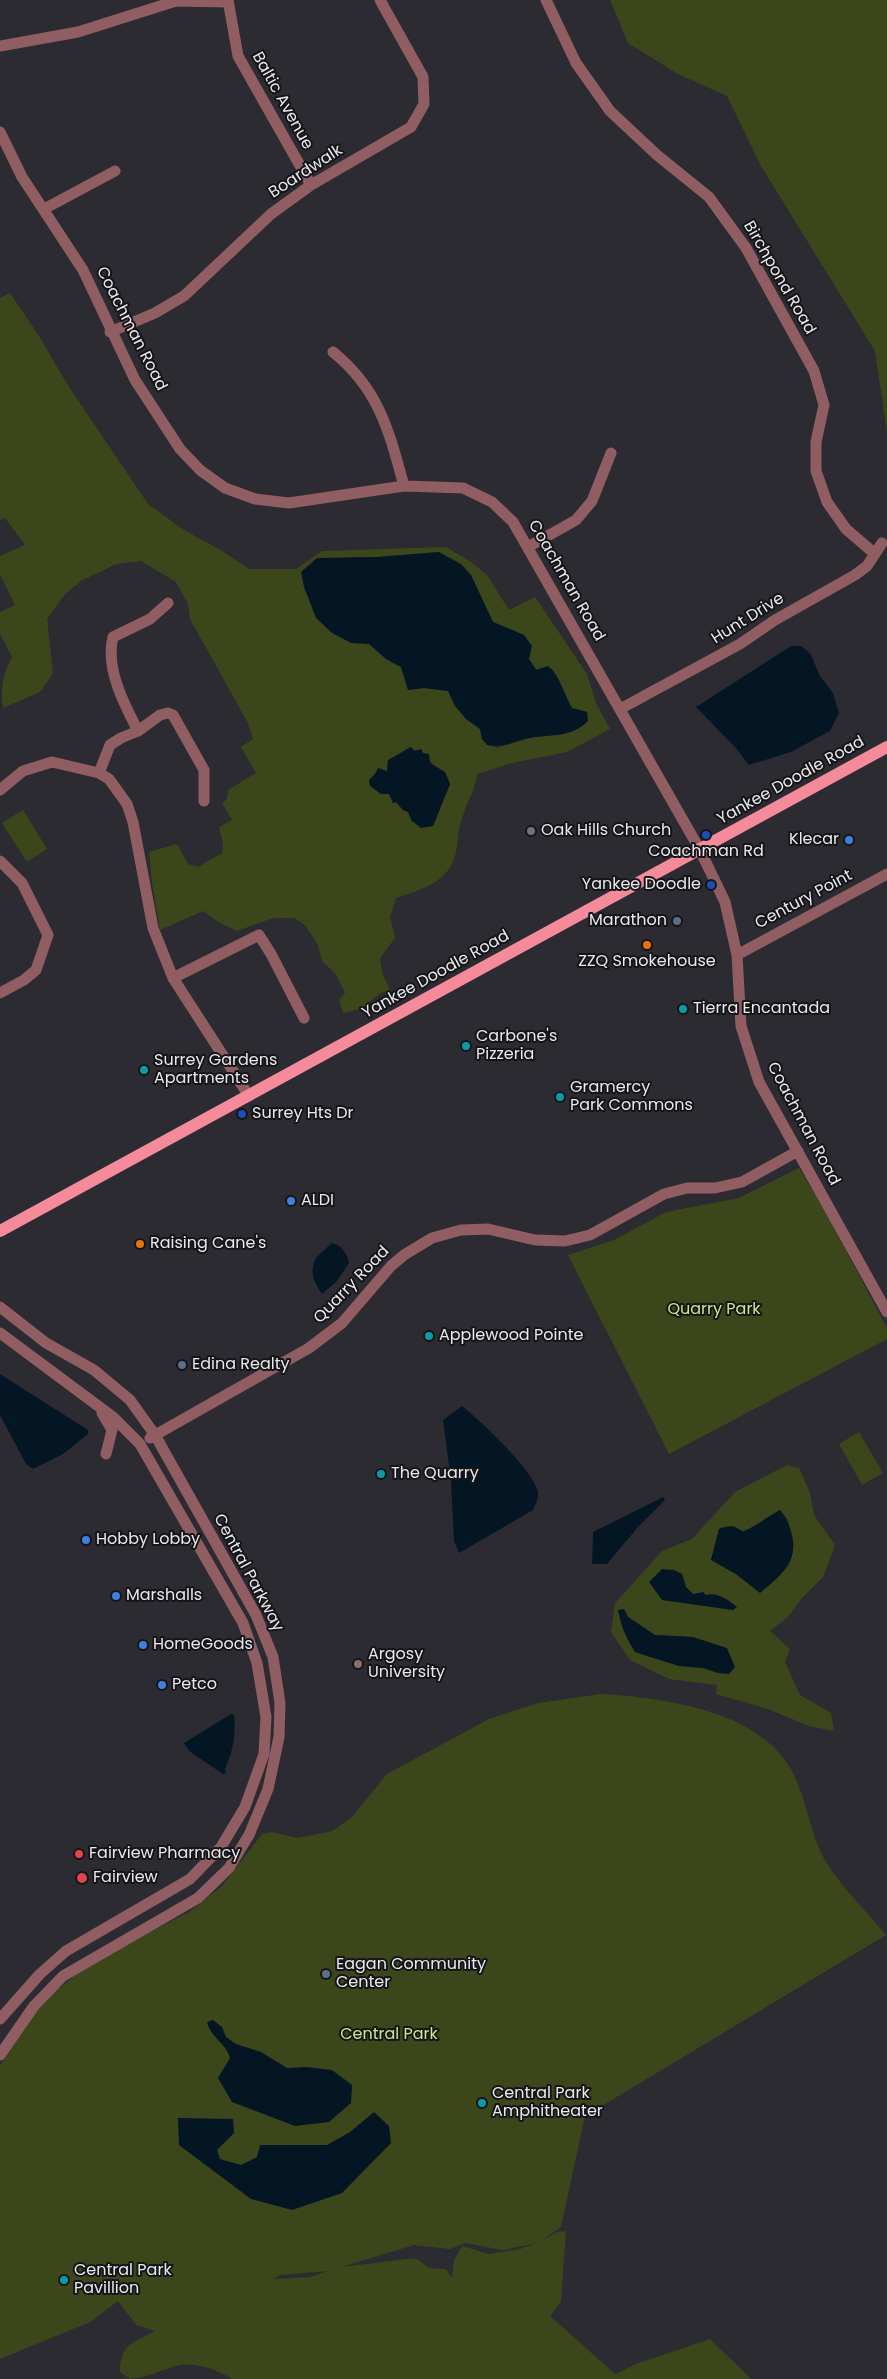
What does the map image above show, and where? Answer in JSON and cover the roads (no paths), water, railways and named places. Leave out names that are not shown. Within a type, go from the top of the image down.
[{"type":"main road","name":"Yankee Doodle Road","points":[[0,1231],[887,747]]},
{"type":"street","name":"Boardwalk","points":[[110,332],[155,313],[184,296],[271,214],[311,185],[411,127],[424,104],[423,77],[380,0]]},
{"type":"street","name":"Birchpond Road","points":[[546,0],[576,63],[610,111],[657,154],[709,197],[746,248],[814,371],[824,405],[816,442],[816,471],[827,502],[846,529],[875,554]]},
{"type":"street","points":[[0,46],[78,32],[176,1],[228,1]]},
{"type":"street","name":"Baltic Avenue","points":[[228,1],[238,56],[311,185]]},
{"type":"street","name":"Coachman Road","points":[[0,132],[22,177],[83,270],[110,332],[135,380],[180,448],[200,470],[225,488],[255,499],[289,503],[404,486],[464,488],[492,502],[514,522],[700,850],[725,902],[737,955],[741,1026],[759,1082],[887,1312]]},
{"type":"street","points":[[44,209],[115,171]]},
{"type":"street","points":[[333,352],[359,377],[388,428],[404,486]]},
{"type":"street","points":[[528,547],[576,520],[592,501],[611,452]]},
{"type":"street","name":"Hunt Drive","points":[[620,710],[740,644],[775,620],[855,575],[867,566],[882,543]]},
{"type":"street","points":[[138,731],[122,700],[111,653],[113,637],[150,619],[168,603]]},
{"type":"street","points":[[99,773],[110,745],[138,731],[160,715],[173,715],[204,770],[204,801]]},
{"type":"street","points":[[0,790],[23,771],[52,762],[99,773],[108,779],[127,804],[133,822],[153,928],[173,978],[249,1096]]},
{"type":"street","points":[[0,861],[22,883],[48,935],[36,970],[24,980],[0,993]]},
{"type":"street","name":"Century Point","points":[[737,955],[887,874]]},
{"type":"street","points":[[173,978],[259,935],[304,1018]]},
{"type":"street","name":"Quarry Road","points":[[140,1444],[309,1348],[329,1334],[391,1266],[414,1246],[432,1238],[460,1230],[488,1229],[535,1240],[565,1241],[590,1235],[664,1194],[687,1188],[715,1188],[742,1182],[798,1152]]},
{"type":"street","name":"Central Parkway","points":[[0,1307],[46,1343],[94,1370],[130,1400],[155,1435],[256,1615],[273,1657],[280,1703],[279,1737],[268,1789],[249,1834],[229,1868],[198,1898],[63,1976],[34,2006],[0,2055]]},
{"type":"street","name":"Central Parkway","points":[[0,1333],[114,1417],[140,1444],[243,1623],[256,1663],[266,1717],[264,1754],[245,1807],[222,1847],[183,1884],[66,1951],[40,1974],[0,2019]]},
{"type":"street","points":[[97,1405],[112,1430],[106,1454]]},
{"type":"water","points":[[439,552],[461,564],[471,575],[493,622],[524,635],[532,646],[529,659],[536,670],[548,666],[558,679],[572,708],[587,712],[588,721],[568,733],[529,738],[503,745],[487,745],[482,739],[480,729],[466,719],[455,706],[448,691],[424,688],[408,690],[401,667],[386,659],[369,644],[351,643],[332,633],[316,618],[304,587],[301,572],[317,558],[378,557]]},
{"type":"water","points":[[791,646],[801,646],[810,653],[820,676],[833,693],[839,713],[830,731],[791,752],[749,765],[735,747],[696,707]]},
{"type":"water","points":[[411,747],[414,751],[421,749],[423,753],[429,754],[430,763],[445,772],[450,784],[433,826],[421,828],[412,821],[408,812],[403,810],[396,802],[393,803],[389,794],[381,794],[370,786],[369,780],[378,768],[387,771],[388,760]]},
{"type":"water","points":[[331,1243],[338,1245],[343,1250],[349,1263],[337,1281],[322,1294],[314,1278],[313,1264],[316,1258]]},
{"type":"water","points":[[0,1374],[88,1430],[88,1434],[63,1454],[33,1469],[26,1464],[0,1415]]},
{"type":"water","points":[[462,1406],[493,1434],[517,1460],[534,1483],[538,1494],[533,1510],[459,1553],[454,1541],[451,1480],[443,1420]]},
{"type":"water","points":[[663,1497],[665,1500],[638,1527],[607,1564],[592,1564],[593,1532]]},
{"type":"water","points":[[780,1510],[789,1524],[793,1553],[786,1568],[760,1593],[736,1574],[711,1560],[719,1529],[731,1526],[743,1532]]},
{"type":"water","points":[[662,1569],[674,1570],[682,1574],[686,1587],[693,1594],[703,1592],[706,1595],[719,1596],[737,1607],[733,1610],[662,1600],[649,1582]]},
{"type":"water","points":[[624,1609],[628,1617],[655,1635],[693,1637],[727,1648],[735,1667],[729,1674],[718,1673],[703,1668],[679,1666],[635,1652],[624,1632],[619,1616],[618,1610]]},
{"type":"water","points":[[231,1714],[234,1715],[235,1729],[232,1749],[225,1769],[226,1773],[223,1774],[189,1751],[184,1743]]},
{"type":"water","points":[[213,2020],[222,2027],[226,2037],[236,2044],[261,2052],[287,2068],[306,2067],[332,2070],[352,2085],[351,2103],[329,2122],[295,2126],[232,2102],[218,2078],[230,2058],[225,2048],[209,2028],[207,2022]]},
{"type":"water","points":[[374,2112],[389,2126],[391,2143],[342,2193],[292,2210],[251,2199],[179,2145],[178,2118],[233,2119],[234,2133],[217,2150],[220,2159],[241,2165],[257,2157],[260,2145],[327,2145],[350,2132]]},
{"type":"place","name":"Oak Hills Church","points":[[531,831]]},
{"type":"place","name":"Coachman Rd","points":[[706,835]]},
{"type":"place","name":"Klecar","points":[[849,840]]},
{"type":"place","name":"Yankee Doodle","points":[[711,885]]},
{"type":"place","name":"Marathon","points":[[677,921]]},
{"type":"place","name":"ZZQ Smokehouse","points":[[647,945]]},
{"type":"place","name":"Tierra Encantada","points":[[683,1009]]},
{"type":"place","name":"Carbone's Pizzeria","points":[[466,1046]]},
{"type":"place","name":"Surrey Gardens Apartments","points":[[144,1070]]},
{"type":"place","name":"Gramercy Park Commons","points":[[560,1097]]},
{"type":"place","name":"Surrey Hts Dr","points":[[242,1114]]},
{"type":"place","name":"ALDI","points":[[291,1201]]},
{"type":"place","name":"Raising Cane's","points":[[140,1244]]},
{"type":"place","name":"Applewood Pointe","points":[[429,1336]]},
{"type":"place","name":"Edina Realty","points":[[182,1365]]},
{"type":"place","name":"The Quarry","points":[[381,1474]]},
{"type":"place","name":"Hobby Lobby","points":[[86,1540]]},
{"type":"place","name":"Marshalls","points":[[116,1596]]},
{"type":"place","name":"HomeGoods","points":[[143,1645]]},
{"type":"place","name":"Argosy University","points":[[358,1664]]},
{"type":"place","name":"Petco","points":[[162,1685]]},
{"type":"place","name":"Fairview Pharmacy","points":[[79,1854]]},
{"type":"place","name":"Fairview","points":[[82,1878]]},
{"type":"place","name":"Eagan Community Center","points":[[326,1974]]},
{"type":"place","name":"Central Park Amphitheater","points":[[482,2103]]},
{"type":"place","name":"Central Park Pavillion","points":[[64,2280]]},
{"type":"park label","name":"Quarry Park","points":[[714,1310]]},
{"type":"park label","name":"Central Park","points":[[389,2035]]}]
